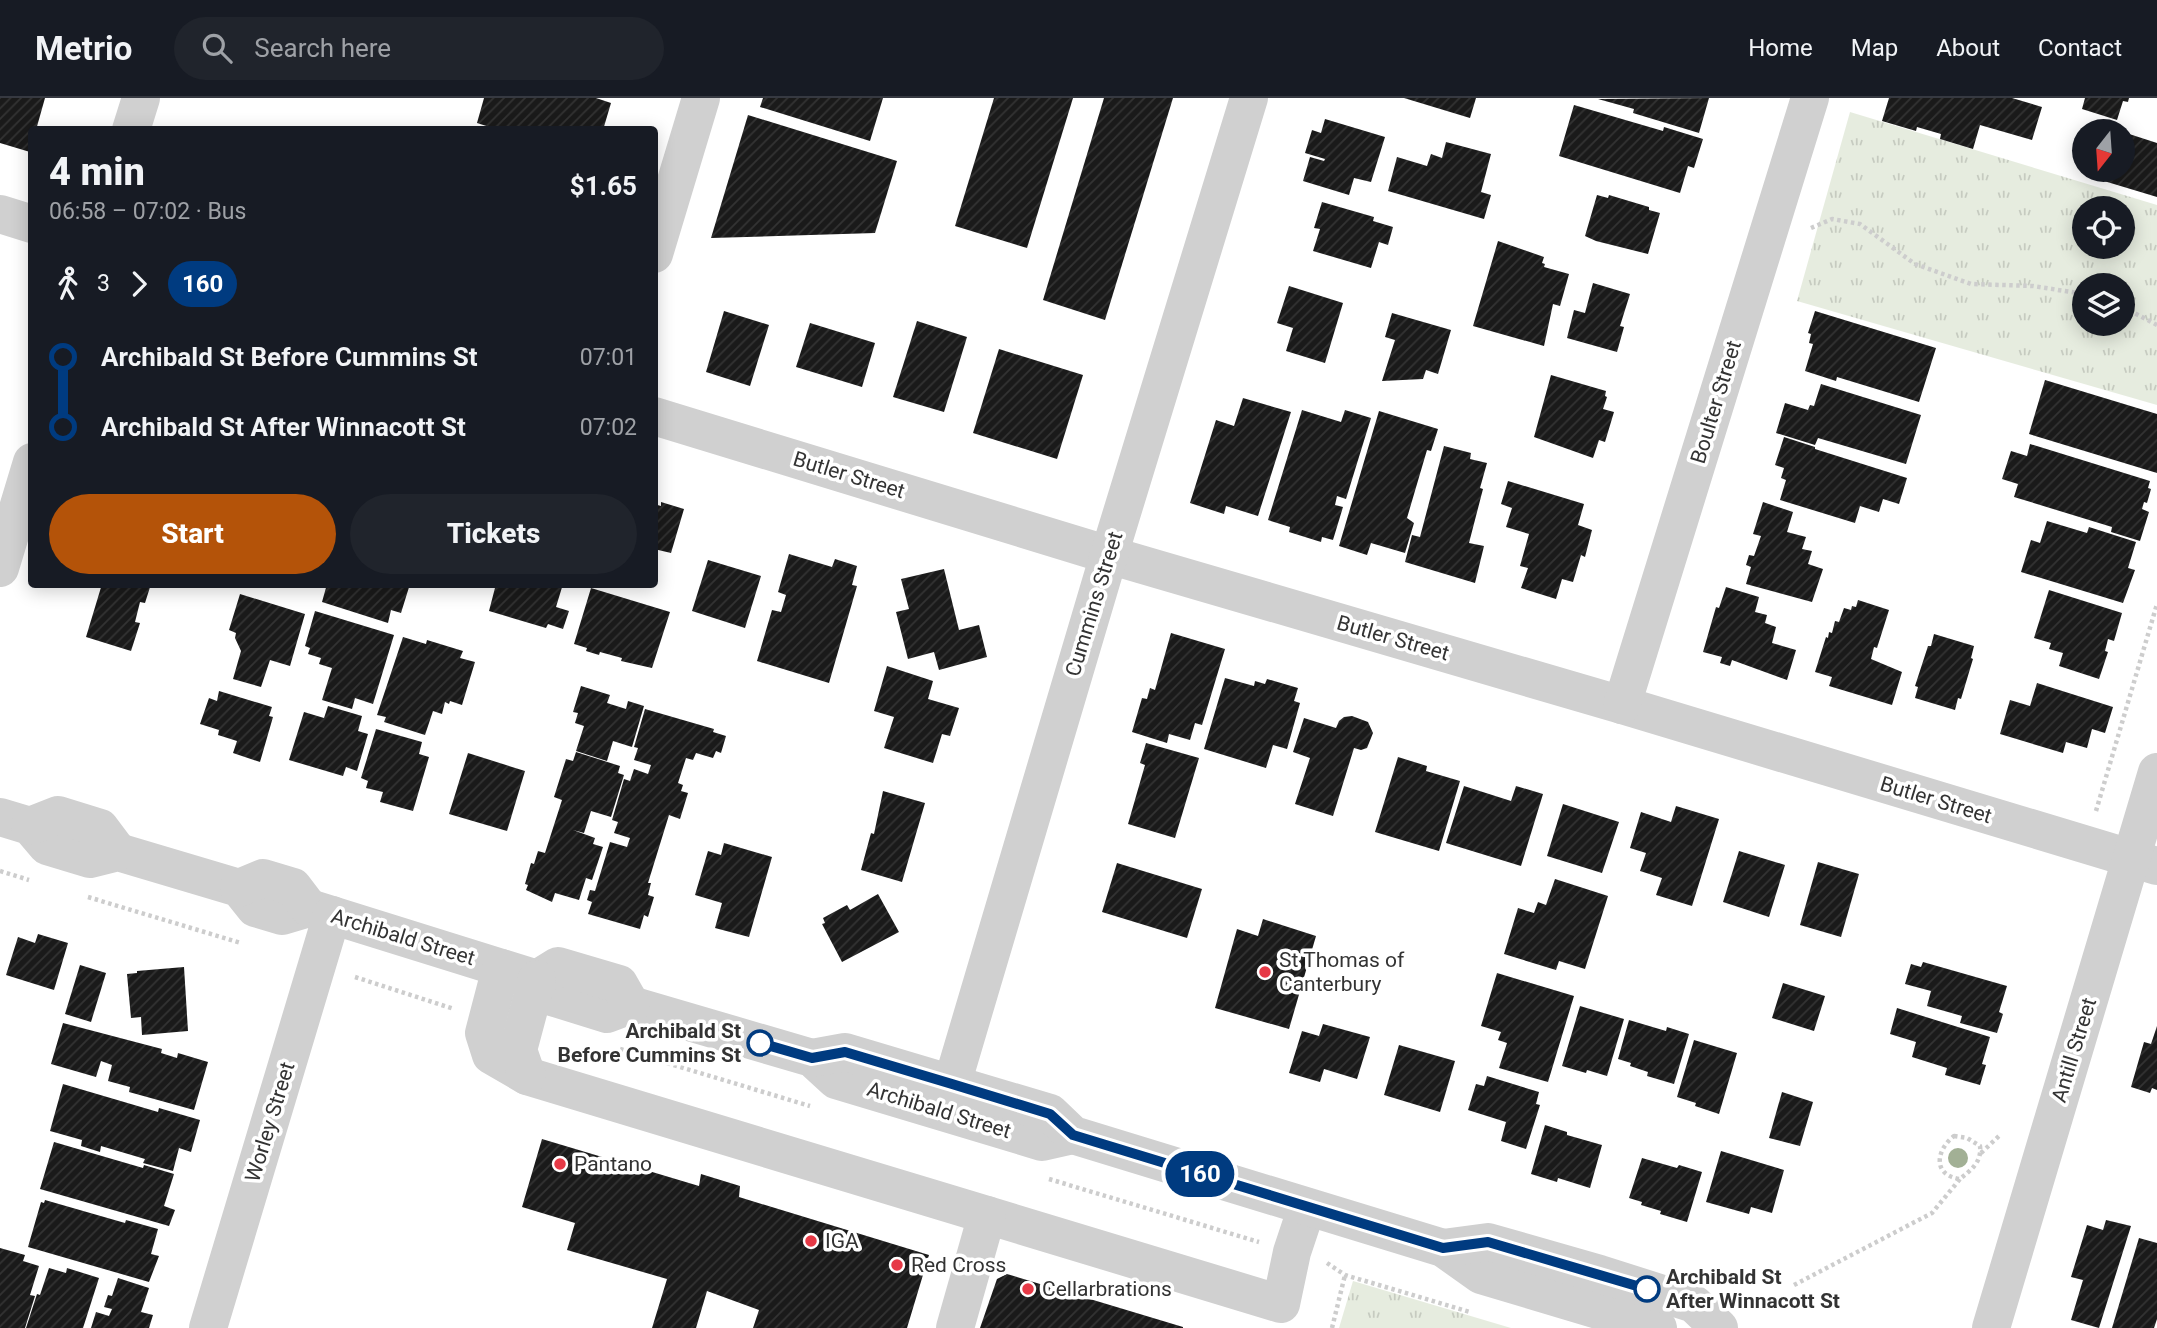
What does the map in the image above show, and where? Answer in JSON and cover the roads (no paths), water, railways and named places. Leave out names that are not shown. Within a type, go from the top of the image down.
[{"type":"street","points":[[132,126],[141,98]]},
{"type":"street","points":[[658,241],[701,98]]},
{"type":"street","name":"Cummins Street","points":[[948,1097],[1109,555],[1249,98]]},
{"type":"street","name":"Boulter Street","points":[[1622,705],[1810,98]]},
{"type":"street","points":[[0,214],[28,223]]},
{"type":"street","name":"Butler Street","points":[[658,417],[1109,555],[2144,862]]},
{"type":"street","points":[[0,568],[28,475]]},
{"type":"street","name":"Antill Street","points":[[1991,1328],[2144,862],[2157,772]]},
{"type":"street","name":"Archibald Street","points":[[15,821],[47,846],[90,859],[118,852],[239,888],[255,908],[282,916],[321,912],[537,979],[552,997],[607,1014],[631,1005],[812,1058],[836,1080],[948,1097],[1042,1142],[1073,1135],[1443,1248],[1481,1275],[1591,1303],[1658,1328]]},
{"type":"street","name":"Worley Street","points":[[208,1328],[321,912]]},
{"type":"street","points":[[501,968],[484,1033],[491,1055],[527,1076],[987,1215],[1279,1316],[1292,1252],[1307,1207]]},
{"type":"street","points":[[527,1076],[518,1049],[537,979]]},
{"type":"street","points":[[955,1328],[987,1215]]},
{"type":"street","name":"Archibald Street","points":[[1591,1303],[1695,1304],[1719,1328]]},
{"type":"place","name":"St Thomas of Canterbury","points":[[1265,972]]},
{"type":"place","name":"Archibald St Before Cummins St","points":[[760,1043]]},
{"type":"place","name":"Pantano","points":[[560,1164]]},
{"type":"place","name":"IGA","points":[[811,1241]]},
{"type":"place","name":"Red Cross","points":[[897,1265]]},
{"type":"place","name":"Cellarbrations","points":[[1028,1289]]},
{"type":"place","name":"Archibald St After Winnacott St","points":[[1647,1289]]}]
